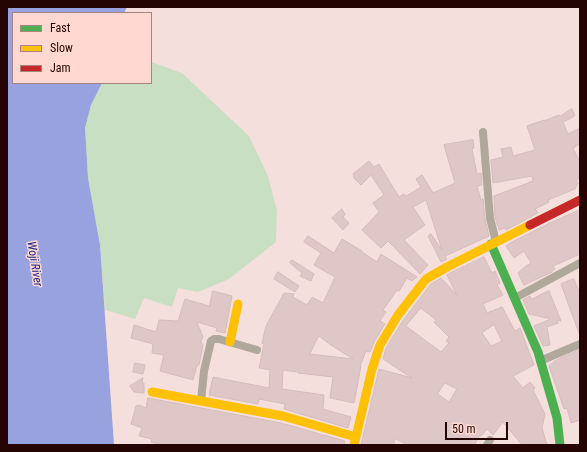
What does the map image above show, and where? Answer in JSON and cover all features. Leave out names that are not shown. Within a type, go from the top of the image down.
[{"type":"street","points":[[483,132],[490,218],[494,243],[540,361],[557,418],[560,445]]},
{"type":"street","points":[[152,392],[283,416],[355,441],[372,369],[380,345],[398,315],[426,279],[580,200]]},
{"type":"street","points":[[515,298],[580,263]]},
{"type":"street","points":[[230,342],[238,304]]},
{"type":"street","points":[[201,401],[204,371],[211,341],[214,339],[219,339],[257,350]]},
{"type":"street","points":[[540,361],[580,344]]},
{"type":"green space","points":[[152,62],[182,73],[249,136],[268,176],[277,211],[276,242],[229,279],[198,292],[178,288],[172,307],[144,298],[135,319],[105,310],[100,245],[88,178],[85,128],[91,105],[102,84],[152,84]]},
{"type":"water","name":"Woji River","points":[[7,7],[127,7],[124,12],[12,12],[12,84],[102,84],[91,105],[85,128],[88,178],[100,245],[114,445],[7,445]]},
{"type":"building","points":[[572,109],[575,116],[563,122],[568,134],[580,128],[580,144],[573,148],[580,162],[580,178],[576,180],[578,183],[575,189],[548,200],[549,202],[535,209],[538,213],[506,230],[505,228],[499,230],[495,217],[494,196],[533,181],[532,176],[493,183],[491,160],[503,157],[501,149],[511,147],[513,156],[535,150],[527,126],[559,115],[560,116]]},
{"type":"building","points":[[473,140],[474,148],[472,149],[477,174],[481,173],[482,185],[477,186],[481,200],[483,199],[485,219],[489,236],[445,256],[447,259],[441,262],[428,236],[431,234],[442,250],[426,200],[413,207],[425,225],[404,240],[428,265],[420,274],[388,241],[381,248],[362,230],[379,212],[373,203],[384,195],[371,175],[361,185],[354,178],[353,174],[369,161],[374,167],[379,164],[399,197],[404,194],[406,196],[421,187],[416,179],[422,175],[433,193],[455,183],[444,145]]},
{"type":"building","points":[[342,209],[345,214],[343,217],[349,223],[343,230],[332,218]]},
{"type":"building","points":[[580,210],[580,254],[553,266],[555,269],[552,272],[524,285],[518,273],[531,263],[524,251],[514,258],[506,246],[552,222]]},
{"type":"building","points":[[308,236],[334,253],[342,239],[377,262],[381,254],[417,277],[412,281],[407,278],[399,291],[397,290],[383,310],[386,312],[380,321],[385,324],[370,352],[366,351],[360,366],[354,403],[330,398],[333,377],[283,370],[282,389],[324,395],[323,409],[351,417],[348,428],[284,409],[285,404],[259,399],[258,404],[209,395],[213,377],[269,388],[270,370],[259,368],[264,344],[262,343],[266,326],[284,293],[294,294],[293,297],[307,305],[312,297],[323,303],[335,277],[314,265],[321,253],[304,242]],"holes":[[[319,336],[353,359],[310,354]]]},
{"type":"building","points":[[484,257],[492,273],[495,271],[500,283],[497,285],[503,295],[483,304],[487,313],[502,307],[515,331],[520,328],[534,365],[513,376],[523,388],[530,382],[535,388],[533,390],[545,414],[542,428],[547,445],[522,445],[503,422],[493,435],[487,429],[481,436],[480,435],[474,445],[408,445],[394,438],[394,445],[361,445],[379,369],[412,378],[383,359],[386,348],[404,319],[431,284],[441,278],[457,295],[447,275]],"holes":[[[421,308],[436,320],[434,322],[449,337],[446,341],[449,343],[441,352],[406,326]],[[494,325],[502,341],[491,346],[482,333]],[[445,383],[457,389],[449,402],[438,394]]]},
{"type":"building","points":[[292,260],[314,274],[311,281],[300,276],[302,273],[290,263]]},
{"type":"building","points":[[278,272],[299,286],[295,292],[274,279]]},
{"type":"building","points":[[574,279],[580,294],[579,333],[561,284]]},
{"type":"building","points":[[213,291],[232,296],[225,333],[216,331],[217,328],[197,322],[203,337],[201,342],[203,345],[199,365],[197,365],[193,380],[160,371],[164,355],[152,353],[153,344],[131,338],[134,325],[156,332],[159,320],[178,321],[185,299],[209,306]]},
{"type":"building","points":[[549,291],[561,321],[557,320],[558,323],[547,327],[550,345],[543,346],[534,326],[551,319],[529,314],[523,300],[530,296],[531,299]]},
{"type":"building","points":[[580,350],[580,420],[571,423],[567,408],[564,409],[549,366],[556,360]]},
{"type":"building","points":[[135,363],[145,365],[143,374],[133,372]]},
{"type":"building","points":[[143,378],[142,383],[144,383],[144,393],[134,392],[130,386]]},
{"type":"building","points":[[148,398],[281,423],[345,441],[344,445],[162,445],[151,442],[152,439],[139,436],[142,428],[131,424],[136,406],[139,405],[146,408]]},
{"type":"traffic: fast","points":[[491,244],[538,352],[557,418],[560,445]]},
{"type":"traffic: slow","points":[[354,445],[372,369],[380,345],[398,315],[426,279],[530,225]]},
{"type":"traffic: slow","points":[[230,342],[238,304]]},
{"type":"traffic: slow","points":[[152,392],[283,416],[356,437]]},
{"type":"traffic: jam","points":[[530,225],[580,200]]}]
